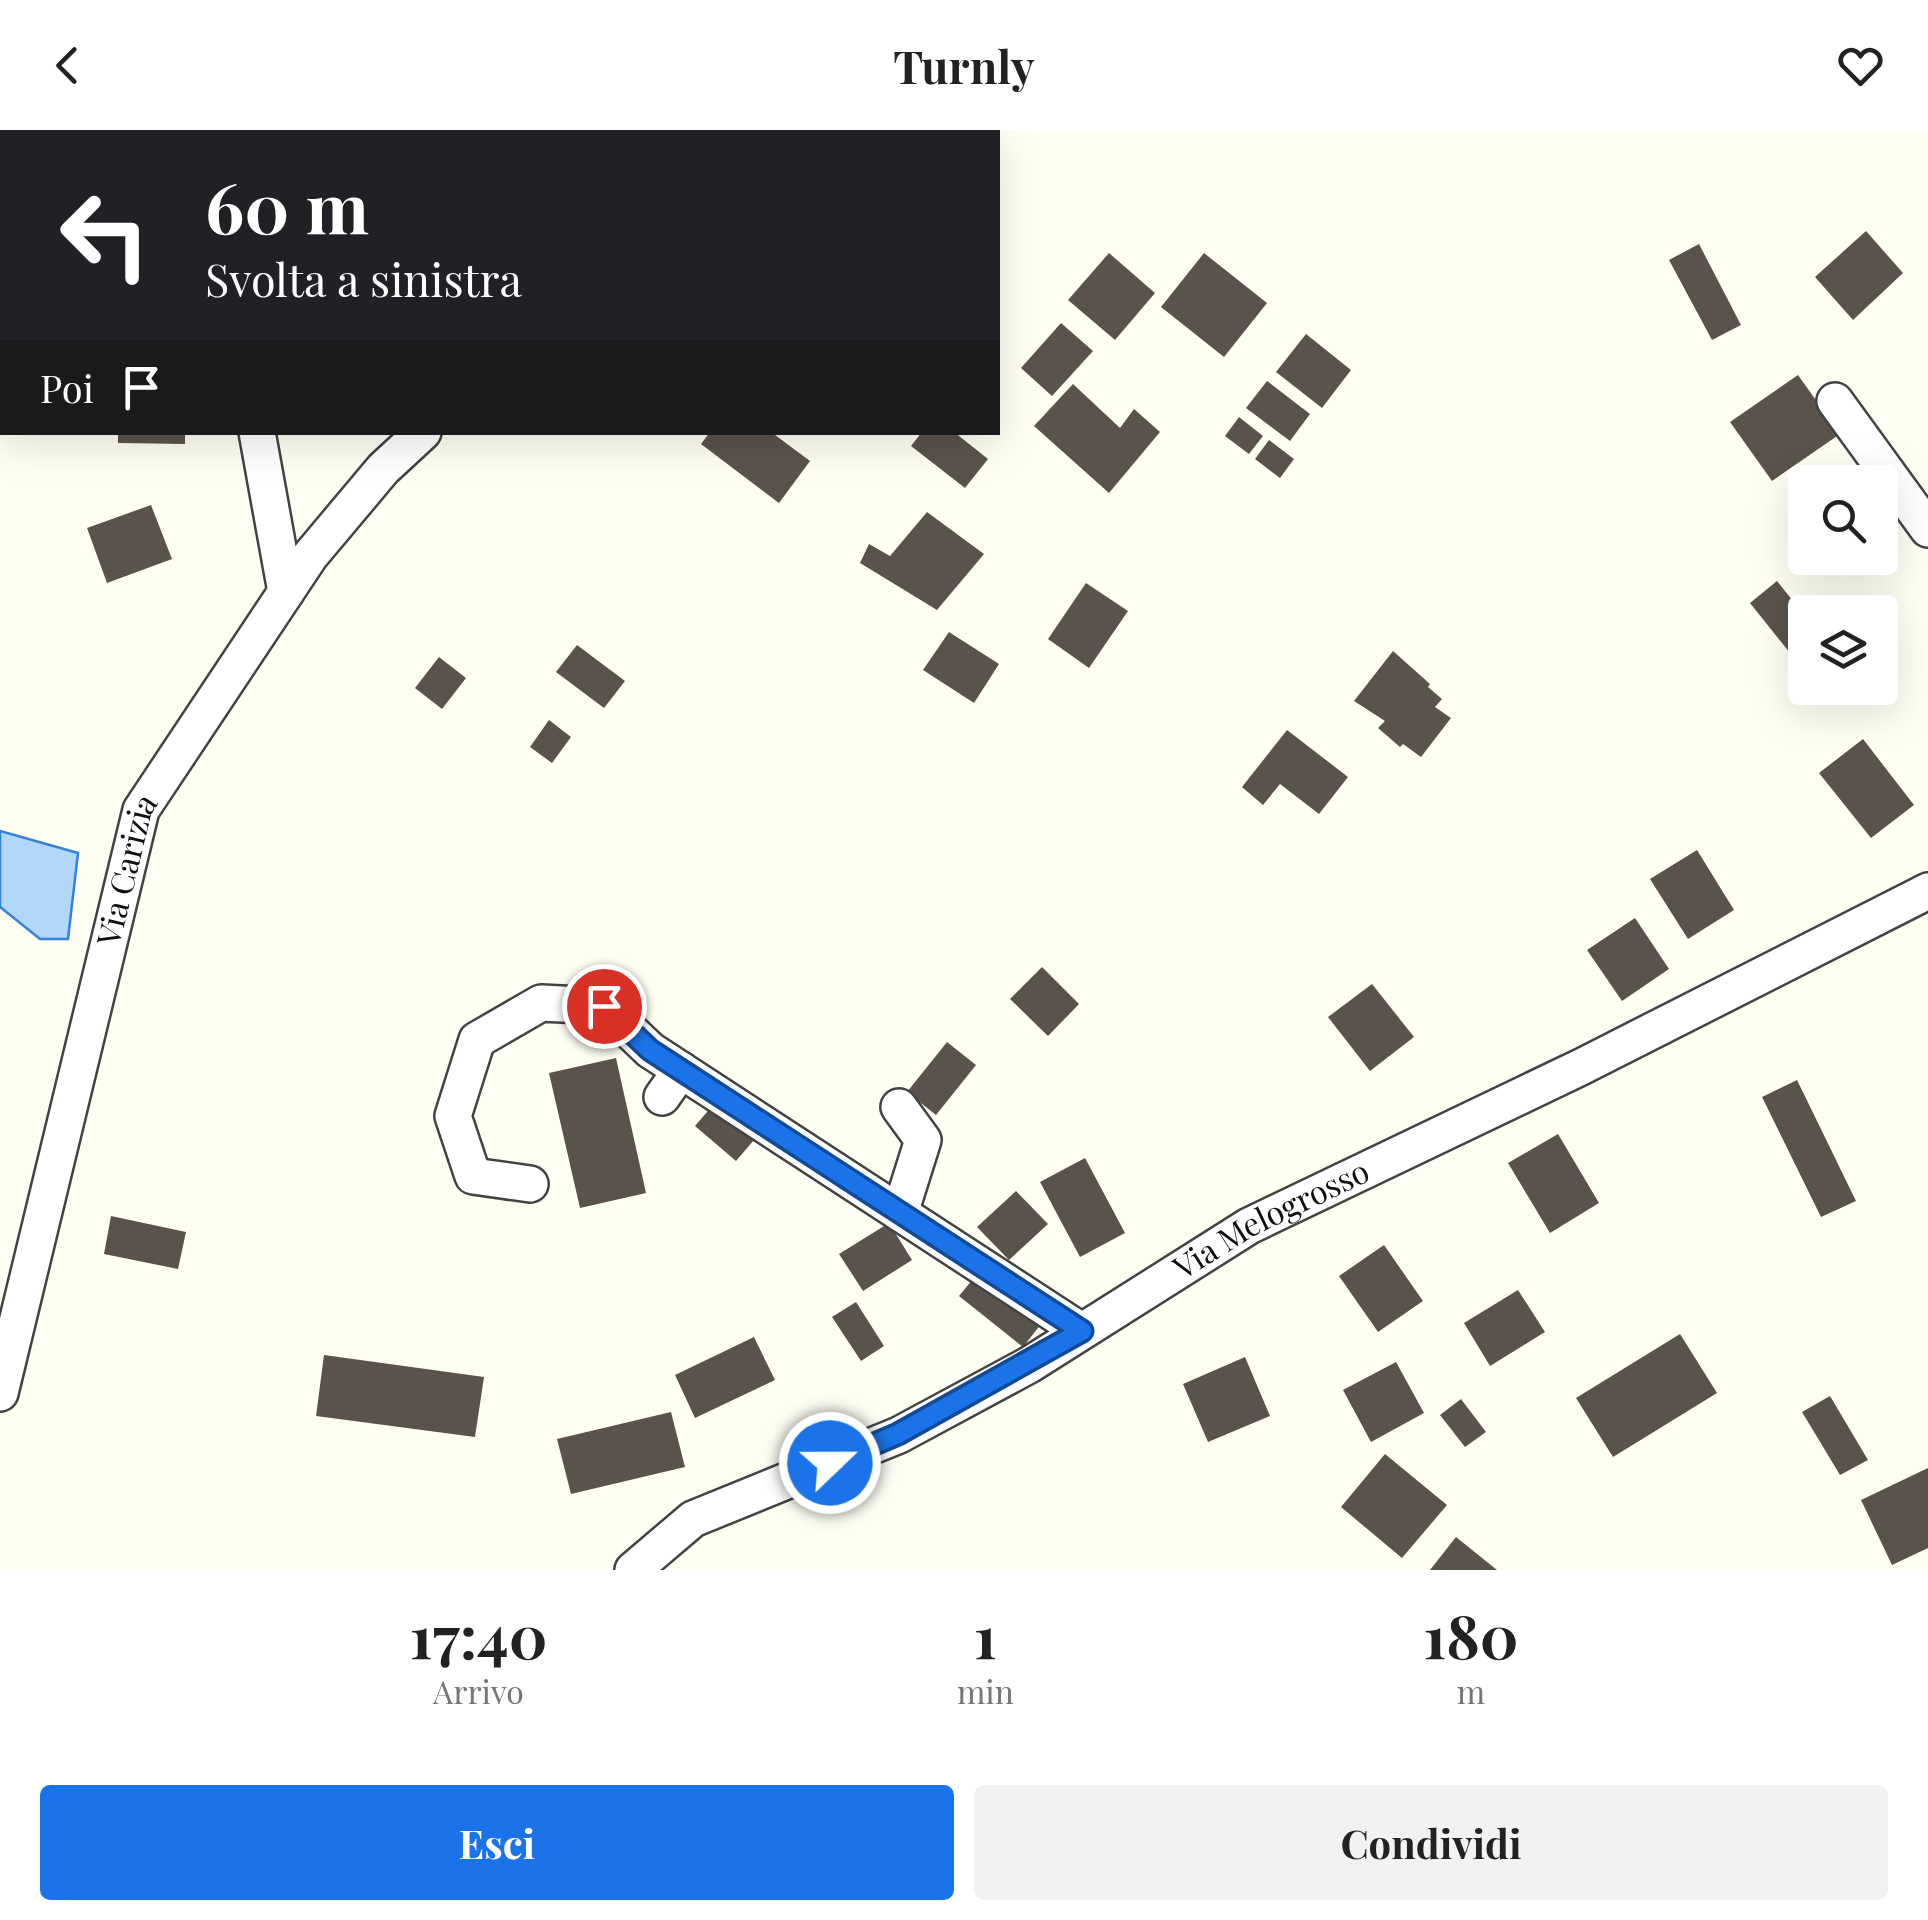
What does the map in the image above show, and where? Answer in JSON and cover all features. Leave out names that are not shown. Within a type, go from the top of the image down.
[{"type":"street","points":[[1835,402],[1928,529]]},
{"type":"street","points":[[258,435],[286,592]]},
{"type":"street","name":"Via Carizia","points":[[0,1392],[141,810],[286,592],[382,469],[420,435]]},
{"type":"street","name":"Via Melogrosso","points":[[633,1570],[692,1519],[898,1434],[1082,1331],[1249,1226],[1581,1067],[1928,891]]},
{"type":"street","points":[[530,1184],[474,1176],[453,1116],[477,1040],[541,1004],[604,1006],[650,1050],[672,1084],[900,1213],[1082,1331]]},
{"type":"street","points":[[899,1107],[924,1140],[900,1213]]},
{"type":"water","points":[[0,831],[78,853],[68,939],[40,939],[0,907]]},
{"type":"building","points":[[1866,231],[1903,273],[1853,320],[1815,277]]},
{"type":"building","points":[[1699,244],[1741,325],[1712,340],[1669,260]]},
{"type":"building","points":[[1109,253],[1155,293],[1115,340],[1068,300]]},
{"type":"building","points":[[1204,253],[1267,303],[1224,357],[1161,307]]},
{"type":"building","points":[[1061,323],[1093,351],[1052,396],[1021,368]]},
{"type":"building","points":[[1306,334],[1351,370],[1322,408],[1276,372]]},
{"type":"building","points":[[1798,375],[1840,434],[1795,465],[1788,465],[1788,470],[1772,481],[1730,422]]},
{"type":"building","points":[[1267,381],[1310,414],[1290,441],[1246,408]]},
{"type":"building","points":[[1073,384],[1120,428],[1134,409],[1160,432],[1109,493],[1034,426]]},
{"type":"building","points":[[1239,417],[1263,436],[1249,454],[1225,436]]},
{"type":"building","points":[[118,435],[185,435],[185,444],[118,443]]},
{"type":"building","points":[[708,435],[775,435],[810,461],[779,503],[701,444]]},
{"type":"building","points":[[920,435],[958,435],[988,459],[965,488],[911,446]]},
{"type":"building","points":[[1269,440],[1294,459],[1280,478],[1255,459]]},
{"type":"building","points":[[151,505],[172,559],[107,583],[87,528]]},
{"type":"building","points":[[927,512],[984,554],[937,610],[860,563],[869,544],[890,556]]},
{"type":"building","points":[[1777,581],[1788,595],[1788,650],[1750,603]]},
{"type":"building","points":[[1086,583],[1128,611],[1089,668],[1048,639]]},
{"type":"building","points":[[949,632],[999,664],[974,703],[923,670]]},
{"type":"building","points":[[577,645],[625,681],[604,708],[556,672]]},
{"type":"building","points":[[1393,651],[1430,684],[1428,687],[1442,699],[1435,707],[1451,718],[1421,757],[1403,744],[1400,747],[1378,728],[1385,721],[1354,701]]},
{"type":"building","points":[[439,657],[466,678],[442,709],[415,688]]},
{"type":"building","points":[[549,720],[571,737],[552,763],[530,747]]},
{"type":"building","points":[[1287,730],[1348,777],[1319,814],[1280,784],[1263,805],[1242,787]]},
{"type":"building","points":[[1863,739],[1914,805],[1871,838],[1819,773]]},
{"type":"building","points":[[1697,850],[1734,910],[1688,939],[1650,879]]},
{"type":"building","points":[[1635,918],[1669,969],[1622,1001],[1587,950]]},
{"type":"building","points":[[1042,967],[1079,1004],[1048,1036],[1010,999]]},
{"type":"building","points":[[1372,984],[1414,1037],[1370,1071],[1328,1017]]},
{"type":"building","points":[[947,1042],[976,1065],[936,1115],[907,1092]]},
{"type":"building","points":[[616,1058],[646,1193],[580,1208],[549,1073]]},
{"type":"building","points":[[1797,1080],[1856,1201],[1821,1217],[1762,1097]]},
{"type":"building","points":[[719,1098],[760,1133],[736,1161],[695,1126]]},
{"type":"building","points":[[1558,1134],[1599,1203],[1550,1233],[1508,1163]]},
{"type":"building","points":[[1085,1158],[1125,1233],[1080,1257],[1040,1182]]},
{"type":"building","points":[[1016,1191],[1048,1224],[1009,1260],[977,1227]]},
{"type":"building","points":[[111,1216],[186,1232],[178,1269],[104,1254]]},
{"type":"building","points":[[889,1223],[912,1260],[863,1291],[839,1254]]},
{"type":"building","points":[[1384,1245],[1423,1301],[1378,1332],[1339,1276]]},
{"type":"building","points":[[982,1268],[1045,1319],[1023,1347],[959,1296]]},
{"type":"building","points":[[1518,1290],[1545,1332],[1490,1366],[1464,1323]]},
{"type":"building","points":[[856,1302],[884,1346],[861,1361],[832,1317]]},
{"type":"building","points":[[1680,1334],[1717,1393],[1613,1457],[1576,1398]]},
{"type":"building","points":[[754,1337],[775,1380],[695,1418],[675,1375]]},
{"type":"building","points":[[324,1355],[484,1377],[475,1437],[316,1416]]},
{"type":"building","points":[[1245,1357],[1270,1416],[1208,1442],[1183,1384]]},
{"type":"building","points":[[1396,1362],[1424,1413],[1371,1442],[1343,1390]]},
{"type":"building","points":[[1830,1396],[1868,1460],[1840,1475],[1802,1412]]},
{"type":"building","points":[[1461,1399],[1486,1432],[1465,1447],[1440,1415]]},
{"type":"building","points":[[671,1412],[685,1467],[571,1494],[557,1439]]},
{"type":"building","points":[[1385,1454],[1447,1505],[1402,1558],[1341,1507]]},
{"type":"building","points":[[1928,1468],[1928,1548],[1892,1565],[1861,1500]]},
{"type":"building","points":[[1456,1537],[1497,1570],[1430,1570]]},
{"type":"route","points":[[604,1006],[650,1050],[1082,1331],[1029,1365],[898,1434],[830,1463]]}]
